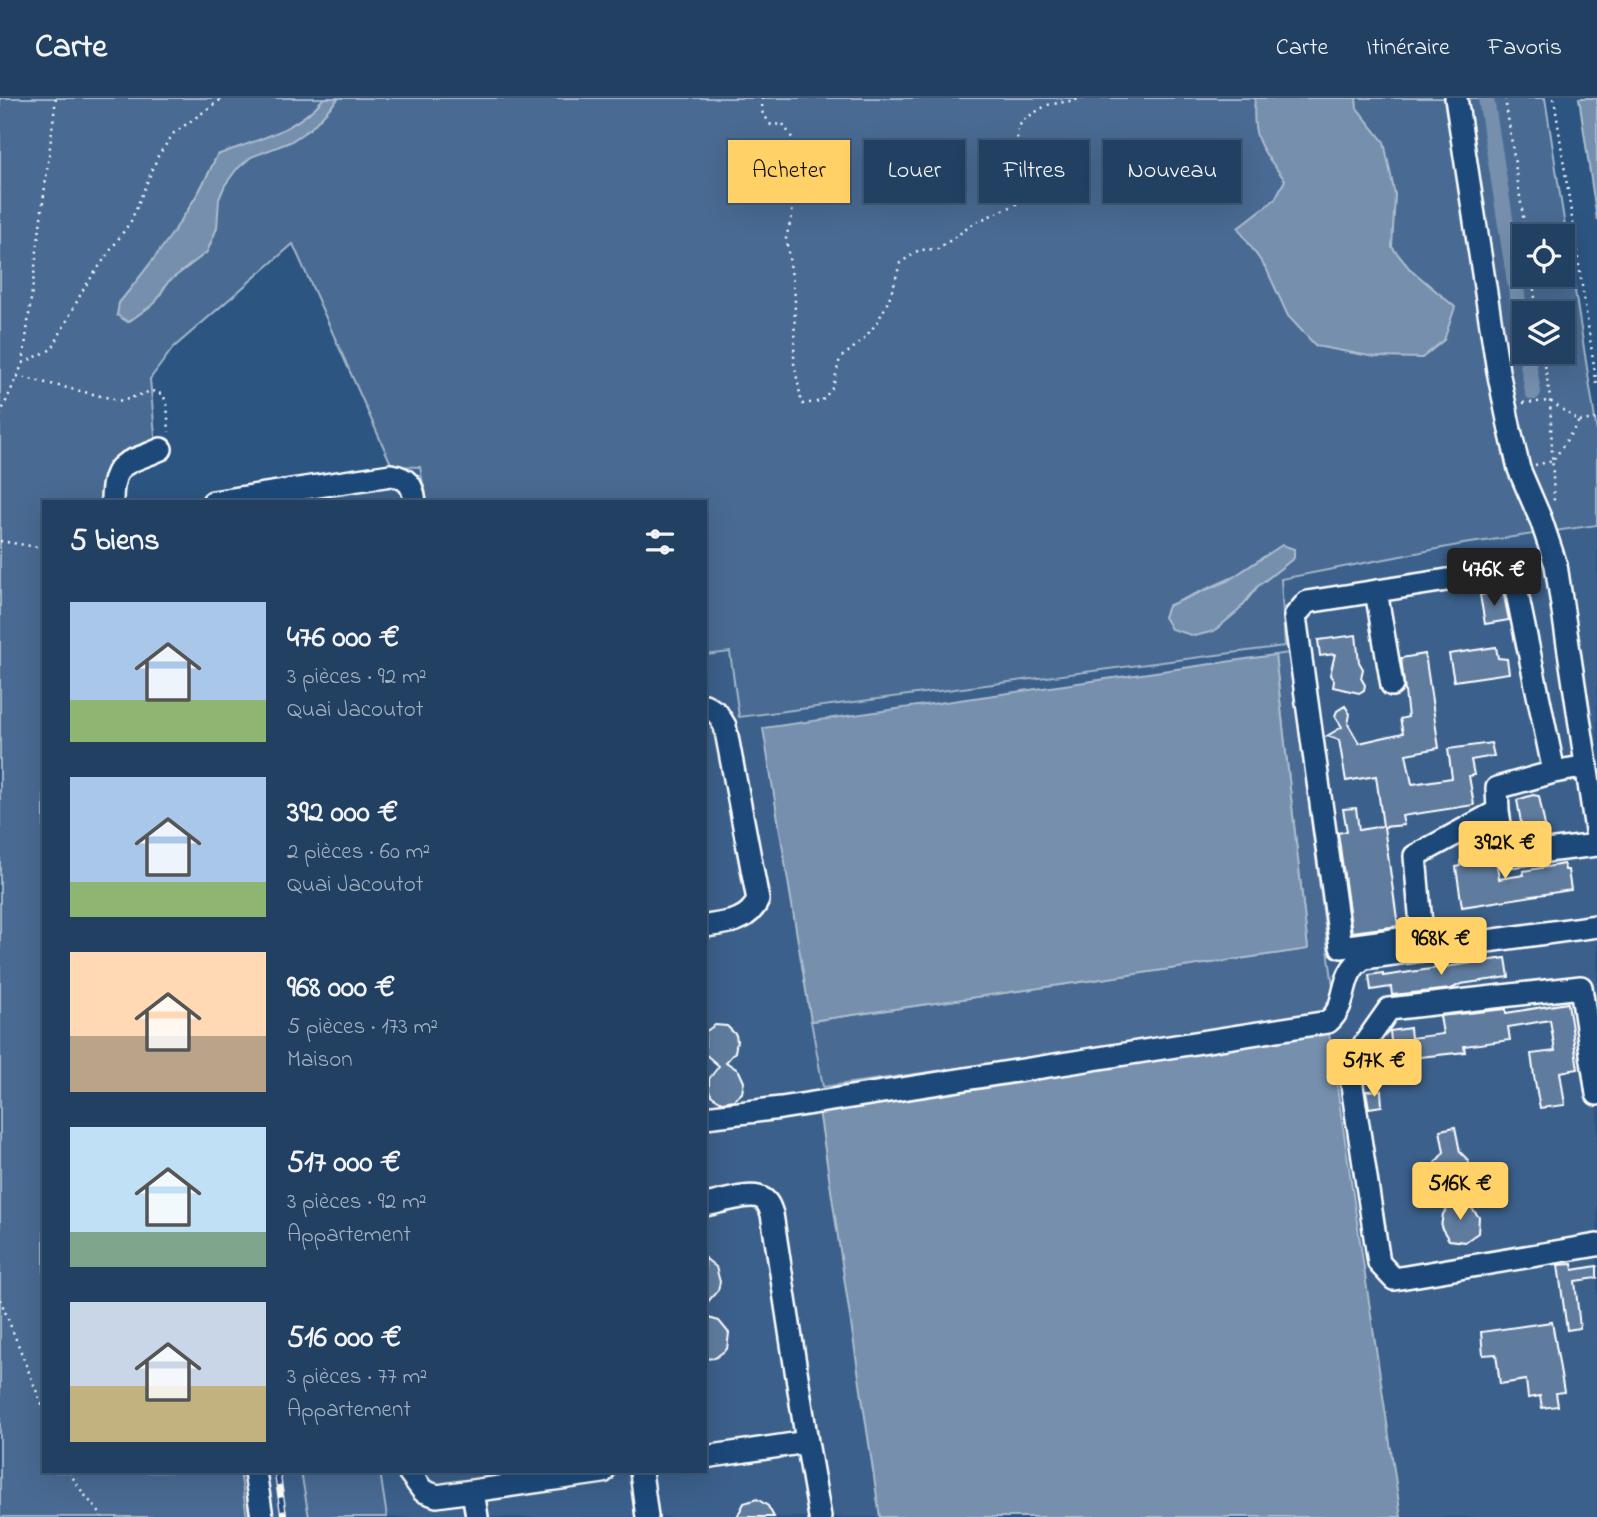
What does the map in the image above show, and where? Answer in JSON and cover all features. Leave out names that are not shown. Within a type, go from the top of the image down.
[{"type":"street","points":[[1456,98],[1505,405],[1519,469],[1541,520],[1556,565],[1597,837]]},
{"type":"street","points":[[113,500],[114,479],[127,461],[161,449]]},
{"type":"street","points":[[226,500],[391,475],[410,482],[414,500]]},
{"type":"street","points":[[1498,811],[1415,856],[1422,936],[1341,947],[1295,616],[1307,602],[1498,572],[1514,579],[1554,772]]},
{"type":"street","points":[[1376,591],[1392,685]]},
{"type":"street","points":[[707,706],[717,713],[725,726],[758,900],[753,910],[742,919],[707,926]]},
{"type":"street","points":[[1587,766],[1497,788],[1498,811],[1505,856],[1597,845]]},
{"type":"street","points":[[707,1117],[781,1108],[1328,1022],[1341,1007],[1348,973],[1364,958],[1597,926]]},
{"type":"street","points":[[1597,1094],[1581,987],[1389,1009],[1349,1066],[1379,1263],[1394,1279],[1597,1245]]},
{"type":"street","points":[[707,1205],[749,1196],[759,1197],[768,1205],[772,1214],[820,1517]]},
{"type":"street","points":[[707,1457],[807,1442]]},
{"type":"street","points":[[255,1473],[262,1517]]},
{"type":"street","points":[[410,1473],[422,1491],[437,1496],[596,1473]]},
{"type":"street","points":[[641,1473],[646,1517]]},
{"type":"street","points":[[473,1491],[477,1517]]},
{"type":"path","points":[[0,415],[23,363],[56,98]]},
{"type":"path","points":[[23,363],[52,349],[84,288],[131,221],[158,156],[174,133],[223,98]]},
{"type":"path","points":[[762,98],[762,112],[771,125],[783,124],[798,147],[792,216],[786,238],[795,296],[794,363],[802,404],[822,401],[832,387],[840,358],[862,341],[881,319],[900,263],[919,250],[938,248],[976,222],[1015,205],[1024,195],[1017,139],[1018,127],[1026,118],[1047,105],[1087,98]]},
{"type":"path","points":[[1505,98],[1524,224]]},
{"type":"path","points":[[1554,98],[1597,386]]},
{"type":"path","points":[[1545,364],[1550,401],[1554,513]]},
{"type":"path","points":[[17,376],[122,401],[151,391],[163,395],[169,416],[167,443],[161,449]]},
{"type":"path","points":[[1505,405],[1550,401],[1579,421],[1597,419]]},
{"type":"path","points":[[1519,469],[1553,461],[1579,421]]},
{"type":"path","points":[[0,541],[42,548]]},
{"type":"path","points":[[0,1299],[42,1405]]},
{"type":"path","points":[[70,1473],[103,1517]]},
{"type":"shaded area","points":[[0,98],[1545,98],[1565,224],[1512,224],[1512,287],[1574,287],[1597,432],[1597,525],[1463,544],[1281,579],[1285,646],[739,717],[730,652],[707,655],[707,500],[426,500],[420,467],[392,466],[293,244],[173,348],[150,379],[156,446],[130,455],[111,500],[42,500],[42,1473],[240,1473],[247,1517],[0,1517]],"holes":[[[1275,572],[1258,586],[1238,611],[1168,606],[1231,578]]]},
{"type":"shaded area","points":[[324,98],[339,98],[311,128],[290,142],[251,157],[236,170],[219,199],[217,228],[207,252],[168,282],[155,303],[128,322],[117,315],[119,303],[186,213],[217,155],[289,127]]},
{"type":"shaded area","points":[[1255,98],[1356,98],[1357,108],[1384,142],[1395,195],[1392,247],[1409,268],[1455,307],[1444,340],[1422,358],[1375,357],[1316,346],[1288,316],[1267,270],[1238,228],[1275,199],[1285,180],[1256,134]]},
{"type":"shaded area","points":[[1579,98],[1597,98],[1597,220]]},
{"type":"shaded area","points":[[392,466],[420,466],[426,500],[199,500]]},
{"type":"shaded area","points":[[1597,522],[1597,1517],[387,1517],[380,1473],[707,1473],[707,655],[730,652],[739,717],[1285,646],[1281,579],[1527,532]],"holes":[[[1289,654],[1335,1002],[823,1087],[812,1021],[1275,655]]]},
{"type":"shaded area","points":[[1282,545],[1294,549],[1294,558],[1258,586],[1238,611],[1214,631],[1195,636],[1171,629],[1164,617],[1168,606],[1227,581]]},
{"type":"shaded area","points":[[1289,653],[1335,1002],[1321,1017],[823,1087],[811,1021],[1308,949],[1275,655]]},
{"type":"shaded area","points":[[1275,655],[1308,949],[811,1021],[763,728]]},
{"type":"shaded area","points":[[1329,1033],[1401,1517],[880,1517],[819,1110]]},
{"type":"shaded area","points":[[240,1473],[301,1473],[309,1517],[247,1517]]},
{"type":"shaded area","points":[[301,1473],[380,1473],[387,1517],[309,1517]]},
{"type":"building","points":[[1503,591],[1509,620],[1485,624],[1480,595]]},
{"type":"building","points":[[1356,635],[1359,662],[1363,669],[1361,678],[1365,685],[1364,690],[1359,693],[1333,687],[1334,681],[1330,675],[1335,654],[1320,656],[1318,640]]},
{"type":"building","points":[[1496,647],[1498,658],[1507,659],[1509,673],[1454,681],[1449,654]]},
{"type":"building","points":[[1425,654],[1439,748],[1406,754],[1412,784],[1452,778],[1448,749],[1491,743],[1494,756],[1471,760],[1474,775],[1469,776],[1474,805],[1402,816],[1404,825],[1384,827],[1398,926],[1352,932],[1338,833],[1347,831],[1343,809],[1356,808],[1359,830],[1383,826],[1376,776],[1346,781],[1339,740],[1327,736],[1342,727],[1335,716],[1337,711],[1345,706],[1350,714],[1348,724],[1359,743],[1403,733],[1400,719],[1408,717],[1401,658]]},
{"type":"building","points":[[1539,796],[1547,836],[1524,839],[1517,800]]},
{"type":"building","points":[[1484,851],[1485,857],[1490,856],[1490,861],[1497,866],[1499,879],[1524,875],[1523,871],[1564,864],[1565,870],[1568,870],[1571,890],[1462,907],[1456,867],[1460,866],[1460,861],[1464,861],[1462,854]]},
{"type":"building","points":[[1506,958],[1509,977],[1461,984],[1451,989],[1392,995],[1391,987],[1371,990],[1369,975],[1383,973],[1383,976]]},
{"type":"building","points":[[1568,1003],[1578,1069],[1560,1072],[1565,1105],[1540,1108],[1534,1076],[1531,1054],[1555,1051],[1550,1020],[1508,1027],[1510,1040],[1464,1046],[1465,1052],[1393,1060],[1390,1031],[1410,1028],[1411,1038],[1443,1034],[1440,1016],[1506,1009],[1506,1013]]},
{"type":"building","points":[[715,1025],[727,1026],[736,1035],[735,1052],[726,1062],[739,1071],[744,1082],[742,1093],[734,1100],[722,1102],[709,1091],[709,1079],[719,1066],[707,1056],[707,1031]]},
{"type":"building","points":[[1381,1090],[1382,1106],[1369,1108],[1366,1091]]},
{"type":"building","points":[[1455,1127],[1460,1152],[1468,1160],[1472,1175],[1470,1182],[1459,1195],[1442,1189],[1437,1184],[1433,1170],[1444,1152],[1440,1130]]},
{"type":"building","points":[[1454,1200],[1470,1206],[1479,1217],[1478,1233],[1465,1242],[1449,1240],[1441,1227],[1443,1214]]},
{"type":"building","points":[[707,1260],[716,1267],[720,1282],[718,1290],[707,1303]]},
{"type":"building","points":[[1572,1264],[1573,1270],[1597,1266],[1597,1278],[1575,1281],[1580,1328],[1567,1330],[1558,1265]]},
{"type":"building","points":[[707,1318],[719,1321],[729,1333],[727,1349],[715,1358],[707,1359]]},
{"type":"building","points":[[1552,1322],[1564,1392],[1556,1393],[1558,1406],[1542,1408],[1540,1396],[1528,1398],[1526,1380],[1500,1384],[1496,1354],[1483,1355],[1481,1332]]},
{"type":"building","points":[[757,1499],[768,1506],[774,1517],[737,1517],[744,1503]]},
{"type":"waterway","points":[[1486,98],[1518,301]]},
{"type":"waterway","points":[[1528,364],[1533,392]]},
{"type":"railway","points":[[277,1473],[284,1517]]}]
